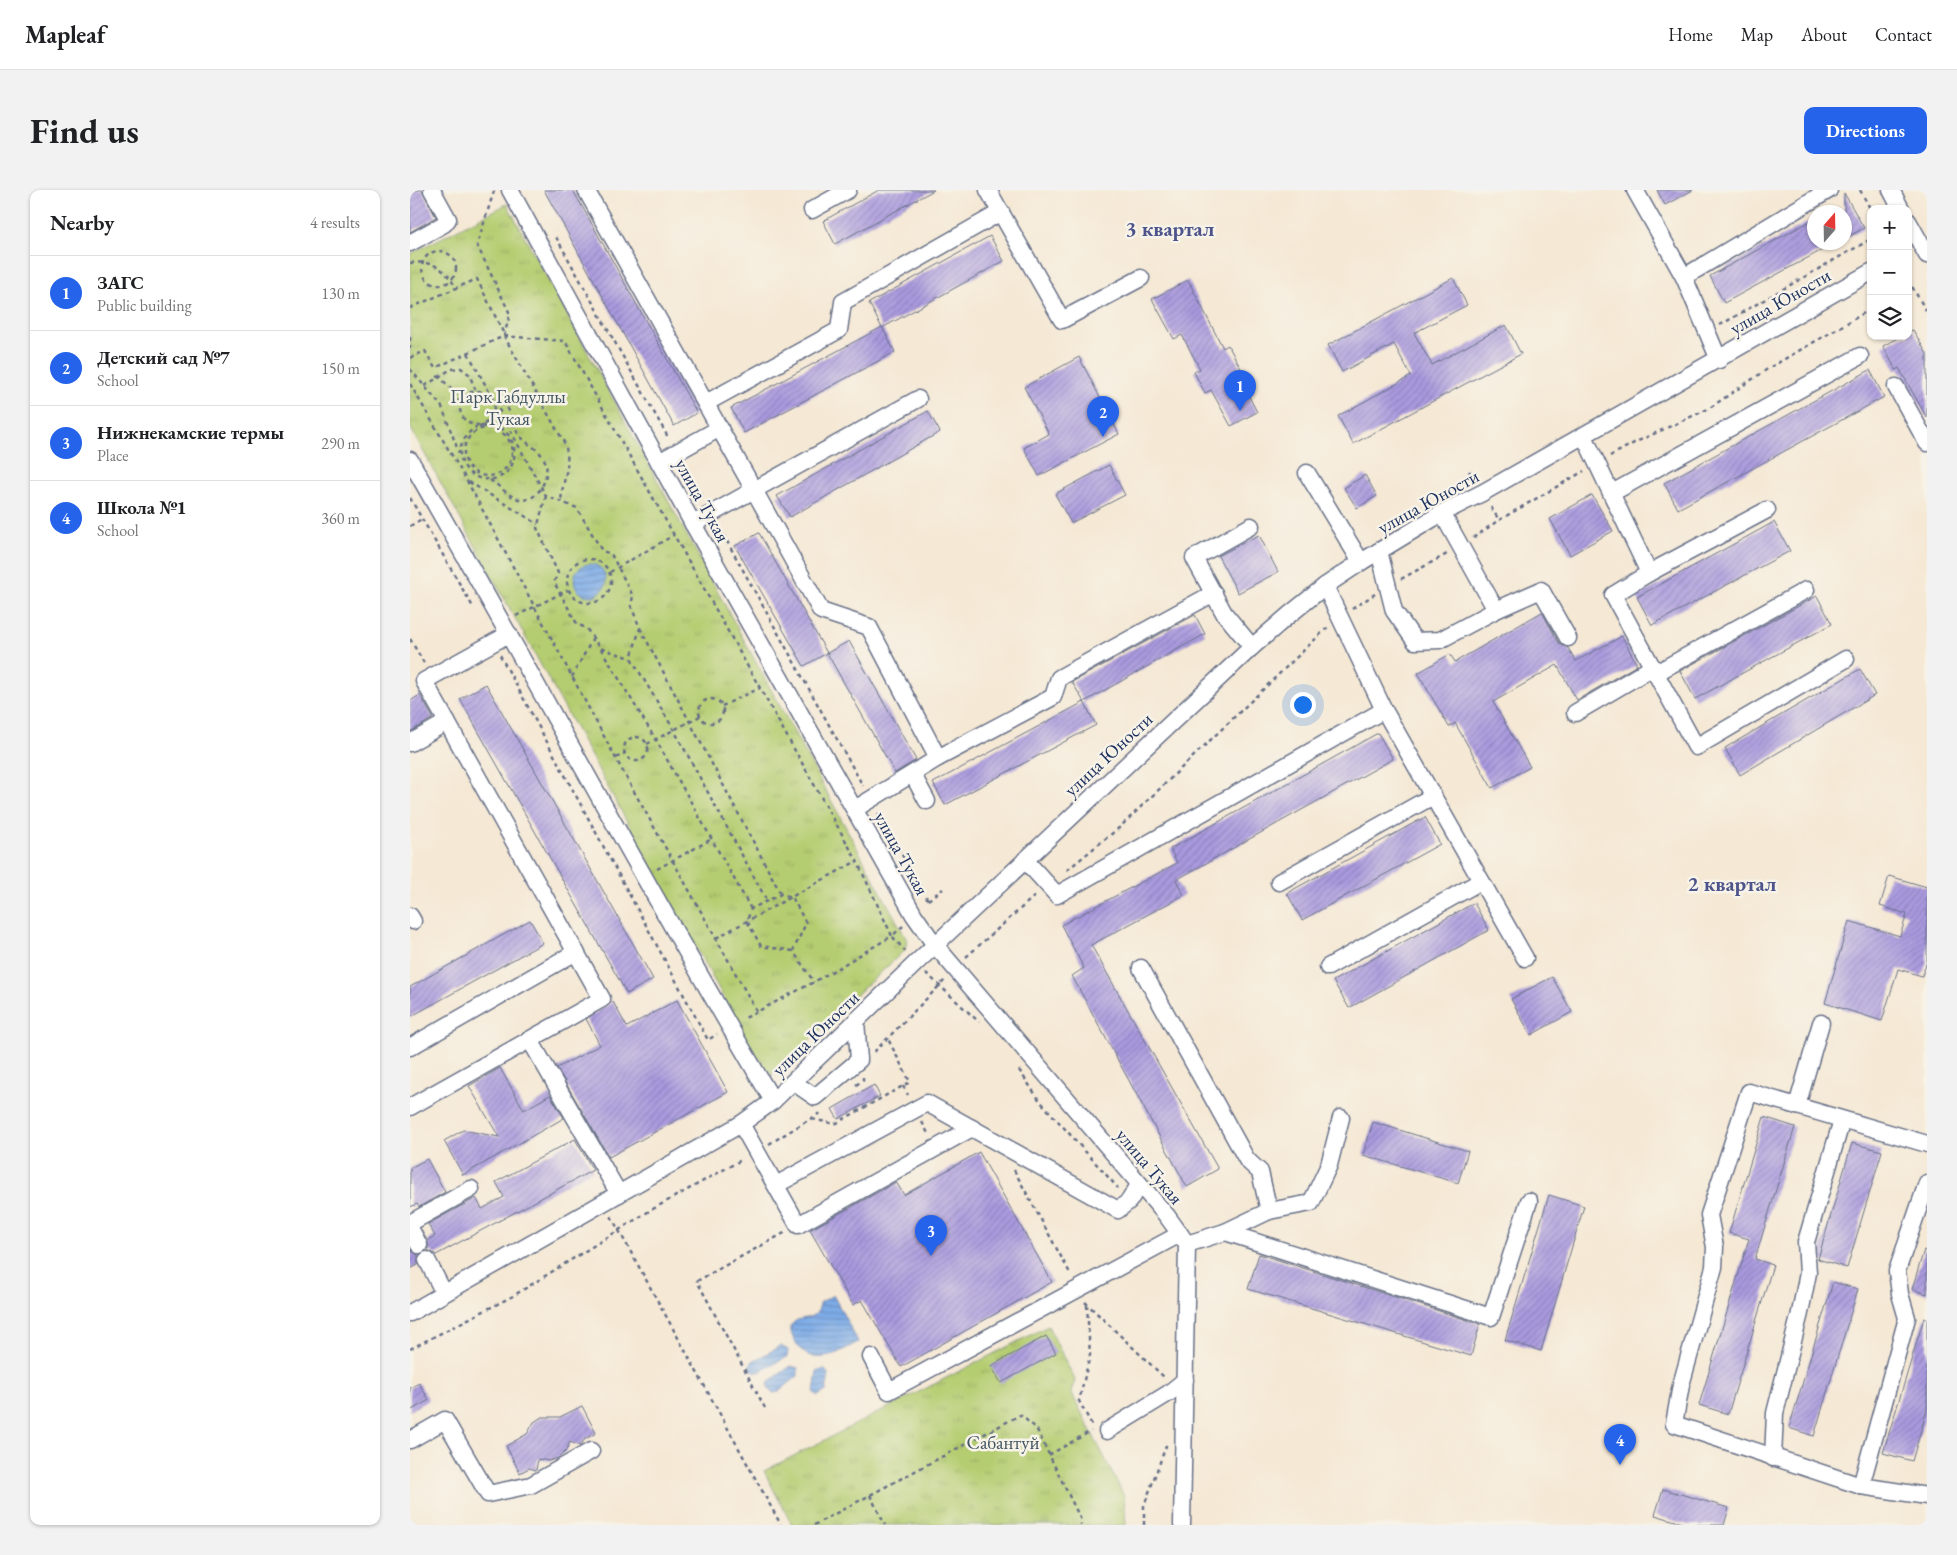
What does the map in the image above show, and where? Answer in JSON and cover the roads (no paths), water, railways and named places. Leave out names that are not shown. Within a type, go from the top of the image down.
[{"type":"street","points":[[410,243],[444,224],[448,219],[432,190]]},
{"type":"street","name":"улица Тукая","points":[[510,190],[693,524],[914,916],[935,945],[1184,1239]]},
{"type":"street","points":[[586,190],[821,611],[869,627],[938,758]]},
{"type":"street","points":[[812,210],[848,190]]},
{"type":"street","points":[[988,190],[1062,320],[1140,278]]},
{"type":"street","points":[[1635,190],[1684,277],[1719,360]]},
{"type":"street","points":[[1684,277],[1828,190]]},
{"type":"street","points":[[1891,190],[1899,205]]},
{"type":"street","points":[[706,402],[839,330],[843,302],[1000,212]]},
{"type":"street","points":[[1912,229],[1921,247]]},
{"type":"street","name":"улица Юности","points":[[410,1313],[741,1124],[773,1101],[935,945],[1252,647],[1325,586],[1360,562],[1442,513],[1584,436],[1867,274]]},
{"type":"street","points":[[1612,493],[1860,356]]},
{"type":"street","points":[[1896,387],[1927,443]]},
{"type":"street","points":[[693,524],[918,399]]},
{"type":"street","points":[[659,462],[720,428]]},
{"type":"street","points":[[1584,436],[1649,573]]},
{"type":"street","points":[[410,460],[506,628],[643,876],[773,1101]]},
{"type":"street","points":[[1307,473],[1360,562]]},
{"type":"street","points":[[1767,510],[1612,595],[1696,747],[1846,659]]},
{"type":"street","points":[[1442,513],[1496,610]]},
{"type":"street","points":[[1251,526],[1194,558],[1224,613],[1252,647]]},
{"type":"street","points":[[1380,551],[1394,611],[1415,640],[1440,640],[1496,610],[1541,590],[1568,638]]},
{"type":"street","points":[[1325,586],[1384,710],[1525,958]]},
{"type":"street","points":[[1575,713],[1806,590]]},
{"type":"street","points":[[854,810],[938,758],[1053,697],[1059,678],[1214,594]]},
{"type":"street","points":[[410,1107],[602,999],[420,675],[493,642],[506,628]]},
{"type":"street","points":[[1025,860],[1056,895],[1384,710]]},
{"type":"street","points":[[410,743],[447,722]]},
{"type":"street","points":[[913,775],[927,801]]},
{"type":"street","points":[[1279,882],[1433,796]]},
{"type":"street","points":[[1328,966],[1481,881]]},
{"type":"street","points":[[410,1047],[576,952]]},
{"type":"street","points":[[1141,968],[1247,1160],[1260,1172],[1269,1210]]},
{"type":"street","points":[[793,1082],[815,1096],[859,1060],[856,1021]]},
{"type":"street","points":[[1797,1106],[1821,1023]]},
{"type":"street","points":[[530,1040],[619,1194]]},
{"type":"street","points":[[1927,1144],[1749,1092],[1709,1215],[1715,1247],[1714,1267],[1681,1386],[1674,1424],[1861,1486],[1927,1496]]},
{"type":"street","points":[[776,1186],[927,1103],[1118,1210],[1129,1201],[1140,1185]]},
{"type":"street","points":[[871,1357],[889,1391],[1184,1239],[1225,1232],[1269,1210],[1311,1203],[1329,1165],[1341,1118]]},
{"type":"street","points":[[1773,1458],[1775,1413],[1797,1329],[1808,1273],[1806,1242],[1842,1120]]},
{"type":"street","points":[[741,1124],[798,1225],[972,1128]]},
{"type":"street","points":[[1861,1486],[1907,1318],[1900,1294],[1897,1271],[1927,1182]]},
{"type":"street","points":[[410,1223],[471,1189]]},
{"type":"street","points":[[1225,1232],[1491,1317],[1529,1201]]},
{"type":"street","points":[[410,1228],[419,1245]]},
{"type":"street","points":[[1182,1525],[1185,1380],[1184,1239]]},
{"type":"street","points":[[427,1260],[444,1294]]},
{"type":"street","points":[[1107,1431],[1169,1394],[1185,1380]]},
{"type":"street","points":[[410,1440],[445,1420],[488,1494],[531,1485],[591,1451]]},
{"type":"water","points":[[590,564],[602,568],[606,580],[602,592],[590,596],[578,592],[574,580],[578,568]]},
{"type":"water","points":[[833,1295],[858,1342],[835,1354],[819,1357],[812,1356],[805,1353],[798,1346],[792,1335],[791,1328],[796,1321],[815,1314],[820,1303]]},
{"type":"water","points":[[781,1346],[788,1350],[787,1357],[759,1372],[751,1370],[750,1365],[753,1361]]},
{"type":"water","points":[[791,1366],[798,1368],[798,1376],[778,1392],[774,1393],[769,1390],[768,1385],[770,1381]]},
{"type":"water","points":[[824,1369],[829,1375],[826,1391],[818,1396],[814,1393],[817,1372]]},
{"type":"place","name":"ЗАГС","points":[[1240,411]]},
{"type":"place","name":"Детский сад №7","points":[[1103,437]]},
{"type":"place","name":"Нижнекамские термы","points":[[931,1256]]},
{"type":"place","name":"Школа №1","points":[[1620,1465]]},
{"type":"district","name":"3 квартал","points":[[1170,229]]},
{"type":"district","name":"2 квартал","points":[[1732,884]]},
{"type":"park label","name":"Парк Габдуллы Тукая","points":[[508,407]]},
{"type":"park label","name":"Сабантуй","points":[[1003,1442]]}]
